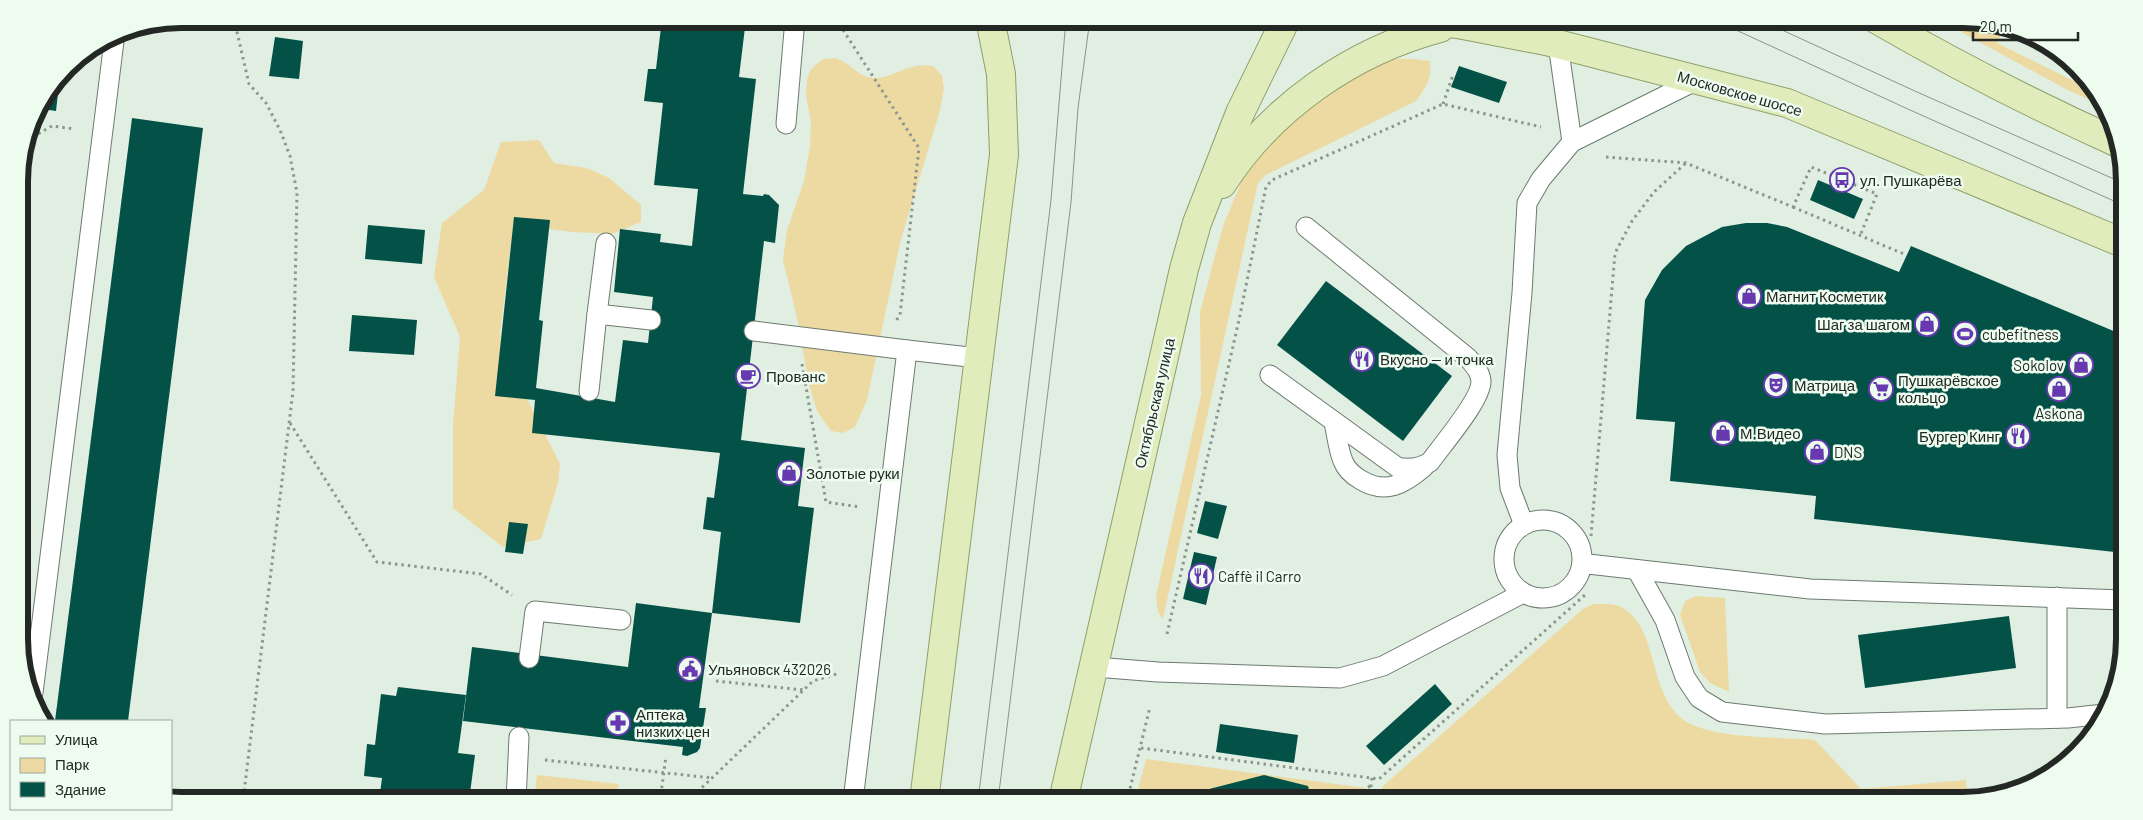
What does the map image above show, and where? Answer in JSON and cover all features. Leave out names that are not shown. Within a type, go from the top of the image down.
[{"type":"main road","points":[[925,792],[1004,155],[1001,74],[992,28]]},
{"type":"main road","name":"Октябрьская улица","points":[[1065,792],[1184,269],[1197,223],[1240,113],[1282,28]]},
{"type":"main road","points":[[1197,223],[1227,177],[1252,145],[1280,116],[1311,89],[1345,67],[1381,48],[1419,34],[1442,28]]},
{"type":"main road","name":"Московское шоссе","points":[[1478,28],[1558,44],[1787,104],[2116,241]]},
{"type":"main road","points":[[1892,28],[1969,71],[2054,114],[2109,139]]},
{"type":"lane","points":[[786,124],[794,28]]},
{"type":"lane","points":[[34,683],[114,43]]},
{"type":"lane","points":[[1558,44],[1572,142]]},
{"type":"lane","points":[[1524,524],[1510,488],[1507,455],[1522,293],[1527,203],[1541,179],[1572,142],[1697,80]]},
{"type":"lane","points":[[1306,227],[1468,358],[1478,369],[1481,381],[1477,397],[1430,462],[1410,479],[1390,487],[1372,486],[1348,469],[1343,460],[1334,423]]},
{"type":"lane","points":[[589,391],[606,243]]},
{"type":"lane","points":[[597,314],[651,320]]},
{"type":"lane","points":[[754,331],[978,358]]},
{"type":"lane","points":[[854,792],[908,350]]},
{"type":"lane","points":[[1270,375],[1397,467],[1414,468],[1430,462]]},
{"type":"lane","points":[[1546,519],[1567,527],[1575,535],[1580,545],[1585,566],[1578,579],[1570,588],[1559,595],[1547,598],[1534,597],[1523,593],[1508,576],[1504,564],[1504,553],[1508,542],[1524,524],[1534,520],[1546,519]]},
{"type":"lane","points":[[1585,566],[1810,588],[2116,600]]},
{"type":"lane","points":[[1637,570],[1665,620],[1685,677],[1699,698],[1722,712],[1825,724],[2057,718],[2096,715]]},
{"type":"lane","points":[[1095,667],[1166,672],[1340,678],[1383,666],[1523,593]]},
{"type":"lane","points":[[2057,597],[2057,718]]},
{"type":"lane","points":[[529,658],[534,611],[621,620]]},
{"type":"lane","points":[[516,792],[519,737]]},
{"type":"path","points":[[236,28],[249,84],[266,104],[280,130],[290,156],[297,193],[294,391],[244,792]]},
{"type":"path","points":[[1443,104],[1453,75]]},
{"type":"path","points":[[1167,634],[1239,320],[1266,187],[1272,180],[1443,104],[1542,128]]},
{"type":"path","points":[[35,136],[52,126],[104,133]]},
{"type":"path","points":[[1600,156],[1686,163],[1906,255]]},
{"type":"path","points":[[1141,748],[1379,779],[1585,596],[1585,566],[1615,253],[1632,221],[1654,192],[1686,163]]},
{"type":"path","points":[[1793,207],[1811,167],[1877,194],[1860,236]]},
{"type":"path","points":[[797,336],[826,502],[861,507]]},
{"type":"path","points":[[290,423],[377,562],[481,574],[534,611]]},
{"type":"path","points":[[698,792],[813,681],[840,673]]},
{"type":"path","points":[[716,681],[804,690]]},
{"type":"path","points":[[1129,792],[1150,707]]},
{"type":"path","points":[[518,756],[714,778]]},
{"type":"path","points":[[661,792],[666,756]]},
{"type":"path","points":[[1372,778],[1373,792]]},
{"type":"path","points":[[1364,792],[1371,785]]},
{"type":"green space","points":[[1954,28],[1982,29],[2003,33],[1997,43],[2083,85],[2094,102]]},
{"type":"green space","points":[[835,58],[862,75],[872,78],[889,76],[917,66],[933,66],[942,75],[944,89],[939,114],[901,239],[867,400],[855,427],[843,433],[831,431],[817,411],[809,385],[797,318],[783,260],[787,230],[804,181],[810,146],[811,122],[806,96],[807,79],[811,69],[823,59]]},
{"type":"green space","points":[[1389,59],[1430,61],[1430,73],[1427,82],[1416,101],[1266,175],[1258,183],[1163,619],[1158,612],[1156,596],[1201,395],[1200,312],[1223,226],[1242,180],[1271,141],[1314,99]]},
{"type":"green space","points":[[539,140],[554,163],[587,168],[609,178],[641,205],[641,222],[612,234],[573,232],[525,226],[512,236],[500,334],[504,375],[524,393],[560,464],[558,483],[541,539],[503,547],[453,508],[453,425],[460,337],[434,277],[442,223],[484,190],[501,142]]},
{"type":"green space","points":[[1696,596],[1725,598],[1729,692],[1710,683],[1700,672],[1680,615],[1685,601]]},
{"type":"green space","points":[[1594,604],[1608,604],[1621,607],[1634,617],[1643,631],[1667,700],[1677,714],[1691,724],[1704,729],[1735,735],[1815,740],[1861,789],[1966,780],[1967,792],[1544,792],[1542,790],[1534,792],[1383,792],[1382,787],[1584,608]]},
{"type":"green space","points":[[1146,759],[1366,788],[1367,792],[1137,792]]},
{"type":"green space","points":[[537,775],[619,784],[618,792],[535,792]]},
{"type":"building","points":[[661,28],[745,28],[739,77],[756,79],[743,194],[769,195],[779,205],[775,243],[764,241],[741,440],[805,448],[798,506],[814,508],[800,623],[712,613],[721,532],[703,529],[707,497],[714,498],[720,453],[532,433],[535,400],[495,396],[514,217],[550,220],[539,320],[543,321],[536,388],[615,402],[623,340],[648,343],[653,297],[614,292],[620,229],[661,234],[660,242],[692,246],[698,189],[654,185],[663,103],[644,101],[648,69],[656,69]]},
{"type":"building","points":[[275,37],[303,41],[299,79],[269,76]]},
{"type":"building","points":[[1459,66],[1507,82],[1499,103],[1451,87]]},
{"type":"building","points":[[59,87],[56,111],[45,109]]},
{"type":"building","points":[[132,118],[203,128],[128,720],[55,720]]},
{"type":"building","points":[[1818,180],[1863,199],[1854,219],[1810,200]]},
{"type":"building","name":"Пушкарёвское кольцо","points":[[1746,223],[1767,223],[1787,227],[1899,272],[1911,246],[2116,332],[2116,552],[1814,519],[1816,496],[1670,481],[1675,422],[1636,419],[1645,300],[1662,270],[1686,246],[1722,227]]},
{"type":"building","points":[[368,225],[425,230],[422,264],[365,259]]},
{"type":"building","name":"Вкусно — и точка","points":[[1326,281],[1452,376],[1403,441],[1277,345]]},
{"type":"building","points":[[352,315],[417,320],[414,355],[349,351]]},
{"type":"building","points":[[1205,501],[1227,506],[1218,539],[1197,533]]},
{"type":"building","points":[[509,522],[528,524],[523,554],[505,552]]},
{"type":"building","points":[[1194,552],[1217,557],[1206,605],[1183,599]]},
{"type":"building","points":[[636,603],[712,613],[699,708],[706,708],[700,748],[697,752],[687,756],[682,755],[683,747],[463,721],[472,647],[628,667]]},
{"type":"building","points":[[2009,616],[2016,668],[1865,688],[1858,635]]},
{"type":"building","points":[[1435,684],[1452,704],[1384,765],[1366,746]]},
{"type":"building","points":[[398,687],[466,695],[458,753],[475,755],[470,792],[380,792],[382,778],[364,776],[367,744],[375,745],[381,694],[396,696]]},
{"type":"building","points":[[1220,724],[1298,735],[1294,763],[1216,752]]},
{"type":"building","points":[[1264,775],[1308,786],[1310,792],[1197,792]]},
{"type":"tram line","points":[[979,792],[1051,200],[1065,28]]},
{"type":"tram line","points":[[999,792],[1071,202],[1078,108],[1089,28]]},
{"type":"tram line","points":[[1732,28],[2116,202]]},
{"type":"tram line","points":[[1778,28],[2116,180]]},
{"type":"place","name":"ул. Пушкарёва","points":[[1842,180]]},
{"type":"place","name":"Магнит Косметик","points":[[1749,296]]},
{"type":"place","name":"Шаг за шагом","points":[[1927,324]]},
{"type":"place","name":"cubefitness","points":[[1965,334]]},
{"type":"place","name":"Вкусно — и точка","points":[[1362,359]]},
{"type":"place","name":"Sokolov","points":[[2081,365]]},
{"type":"place","name":"Прованс","points":[[748,376]]},
{"type":"place","name":"Матрица","points":[[1776,385]]},
{"type":"place","name":"Пушкарёвское кольцо","points":[[1881,389]]},
{"type":"place","name":"Askona","points":[[2059,389]]},
{"type":"place","name":"М.Видео","points":[[1723,433]]},
{"type":"place","name":"Бургер Кинг","points":[[2018,436]]},
{"type":"place","name":"DNS","points":[[1817,452]]},
{"type":"place","name":"Золотые руки","points":[[789,473]]},
{"type":"place","name":"Caffè il Carro","points":[[1201,576]]},
{"type":"place","name":"Ульяновск 432026","points":[[690,669]]},
{"type":"place","name":"Аптека низких цен","points":[[618,723]]}]
